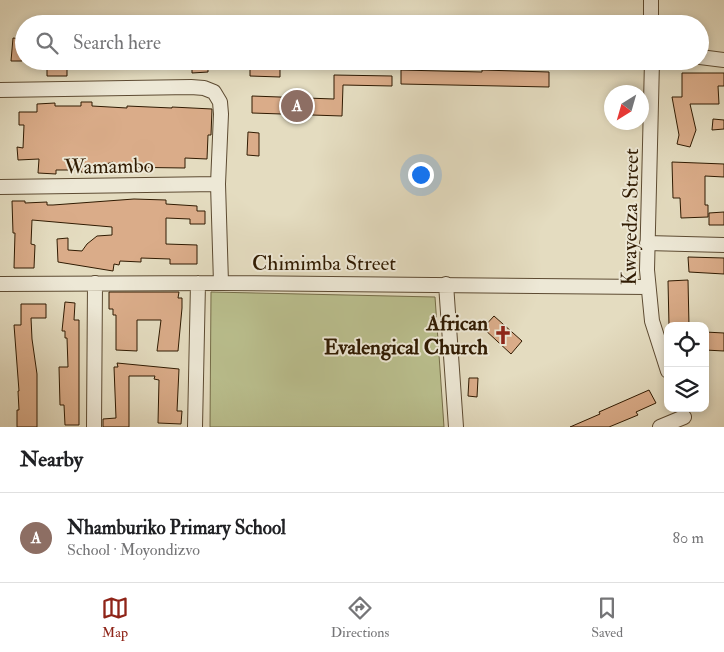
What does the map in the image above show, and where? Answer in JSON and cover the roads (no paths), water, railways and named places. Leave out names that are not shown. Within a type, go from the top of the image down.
[{"type":"street","points":[[650,0],[651,15]]},
{"type":"street","points":[[709,58],[724,60]]},
{"type":"street","name":"Kwayedza Street","points":[[652,70],[647,270],[652,321],[667,367]]},
{"type":"street","points":[[0,90],[191,87],[204,88],[214,92],[220,102],[218,184],[221,283]]},
{"type":"street","name":"Wamambo","points":[[0,188],[218,184]]},
{"type":"street","points":[[648,243],[724,245]]},
{"type":"street","points":[[94,427],[95,283]]},
{"type":"street","points":[[195,427],[198,283]]},
{"type":"street","name":"Chimimba Street","points":[[0,284],[446,284],[648,287]]},
{"type":"street","points":[[446,284],[456,427]]},
{"type":"street","points":[[660,427],[685,417]]},
{"type":"place","name":"Nhamburiko Primary School","points":[[297,106]]},
{"type":"place","name":"African Evalengical Church","points":[[503,335]]}]
